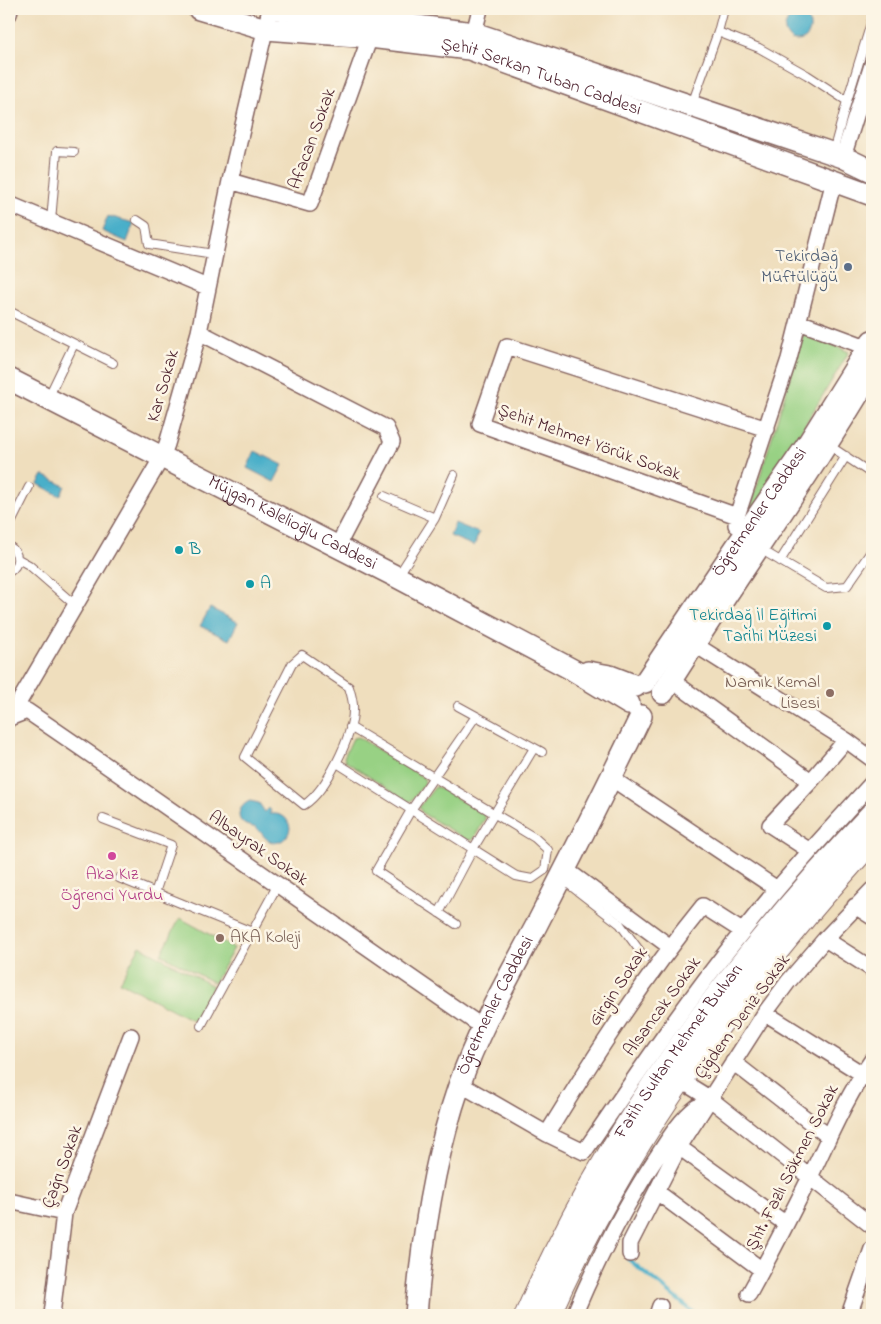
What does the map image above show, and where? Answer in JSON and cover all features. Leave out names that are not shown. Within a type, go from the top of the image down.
[{"type":"main road","name":"Şehit Serkan Tuban Caddesi","points":[[199,9],[370,37],[470,49],[872,195]]},
{"type":"main road","name":"Şehit Serkan Tuban Caddesi","points":[[278,9],[474,33],[837,155],[872,170]]},
{"type":"main road","points":[[834,180],[837,155]]},
{"type":"main road","name":"Öğretmenler Caddesi","points":[[416,1315],[423,1240],[440,1158],[460,1084],[484,1028],[558,874],[611,778],[638,697],[871,346]]},
{"type":"main road","name":"Öğretmenler Caddesi","points":[[638,697],[653,716],[661,709],[664,704],[667,686],[828,444],[872,371]]},
{"type":"main road","name":"Müjgan Kalelioğlu Caddesi","points":[[9,380],[397,577],[573,670],[638,697],[656,684],[667,686]]},
{"type":"main road","name":"Fatih Sultan Mehmet Bulvarı","points":[[528,1315],[548,1266],[583,1201],[617,1142],[675,1054],[723,987],[843,845],[872,814]]},
{"type":"main road","name":"Fatih Sultan Mehmet Bulvarı","points":[[548,1315],[565,1276],[597,1213],[623,1168],[696,1055],[755,976],[872,840]]},
{"type":"street","points":[[9,14],[10,9]]},
{"type":"street","points":[[474,33],[480,9]]},
{"type":"street","name":"Kar Sokak","points":[[9,718],[162,457],[167,444],[198,332],[230,181],[268,19]]},
{"type":"street","name":"Afacan Sokak","points":[[230,181],[310,204],[370,37]]},
{"type":"street","points":[[837,155],[872,65]]},
{"type":"street","points":[[736,547],[736,516],[767,430],[789,359],[834,180]]},
{"type":"street","points":[[9,204],[207,287]]},
{"type":"street","points":[[799,322],[871,346]]},
{"type":"street","points":[[198,332],[386,428],[392,442],[337,547]]},
{"type":"street","name":"Şehit Mehmet Yörük Sokak","points":[[736,516],[480,424],[507,346],[767,430]]},
{"type":"street","points":[[694,644],[846,740],[872,759]]},
{"type":"street","points":[[667,686],[811,781]]},
{"type":"street","name":"Albayrak Sokak","points":[[9,718],[27,711],[484,1028]]},
{"type":"street","points":[[810,851],[770,825],[846,740]]},
{"type":"street","points":[[611,778],[777,889]]},
{"type":"street","name":"Alsancak Sokak","points":[[460,1084],[547,1134],[584,1152],[641,1068],[742,932],[810,851],[872,783]]},
{"type":"street","points":[[558,874],[669,946]]},
{"type":"street","name":"Çiğdem Deniz Sokak","points":[[680,1080],[709,1098],[765,1013],[788,982],[855,906],[872,890]]},
{"type":"street","name":"Girgin Sokak","points":[[547,1134],[586,1071],[669,946],[703,906],[742,932]]},
{"type":"street","points":[[855,906],[872,917]]},
{"type":"street","points":[[825,939],[872,969]]},
{"type":"street","points":[[765,1013],[867,1078]]},
{"type":"street","name":"Çağrı Sokak","points":[[52,1315],[64,1213],[131,1036]]},
{"type":"street","name":"Şht. Fazlı Sökmen Sokak","points":[[749,1294],[810,1177],[828,1136],[867,1078],[872,1060]]},
{"type":"street","points":[[732,1062],[828,1136]]},
{"type":"street","points":[[630,1254],[630,1243],[679,1146],[709,1098]]},
{"type":"street","points":[[709,1098],[872,1226]]},
{"type":"street","points":[[574,1315],[592,1271],[641,1180],[689,1113],[709,1098]]},
{"type":"street","points":[[679,1146],[786,1224]]},
{"type":"street","points":[[657,1192],[762,1270]]},
{"type":"street","points":[[9,1201],[64,1213]]},
{"type":"street","points":[[849,1315],[872,1249]]},
{"type":"lane","points":[[691,107],[718,32],[724,9]]},
{"type":"lane","points":[[837,155],[846,101],[872,20]]},
{"type":"lane","points":[[718,32],[759,48],[807,75],[846,101]]},
{"type":"lane","points":[[51,222],[56,151],[74,152]]},
{"type":"lane","points":[[137,220],[146,226],[149,244],[214,254]]},
{"type":"lane","points":[[9,311],[113,363]]},
{"type":"lane","points":[[47,400],[74,344]]},
{"type":"lane","points":[[828,444],[872,474]]},
{"type":"lane","points":[[780,561],[846,456]]},
{"type":"lane","points":[[397,577],[435,518],[454,476]]},
{"type":"lane","points":[[9,527],[29,487]]},
{"type":"lane","points":[[384,496],[435,518]]},
{"type":"lane","points":[[9,546],[15,550],[18,559],[16,566],[9,572]]},
{"type":"lane","points":[[759,548],[826,588],[847,586],[872,550]]},
{"type":"lane","points":[[18,559],[29,565],[76,605]]},
{"type":"lane","points":[[302,656],[349,687],[353,710],[350,727],[337,763],[313,799],[304,805],[245,756],[292,664],[302,656]]},
{"type":"lane","points":[[458,706],[542,752]]},
{"type":"lane","points":[[456,924],[376,871],[411,810],[476,716]]},
{"type":"lane","points":[[350,727],[535,838],[548,850],[558,874],[620,924],[646,958]]},
{"type":"lane","points":[[439,913],[473,849],[534,748]]},
{"type":"lane","points":[[337,763],[516,876],[532,879],[558,874]]},
{"type":"lane","points":[[104,819],[171,845],[155,893]]},
{"type":"lane","points":[[119,878],[252,932]]},
{"type":"lane","points":[[202,1026],[278,886]]},
{"type":"green space","points":[[804,332],[849,352],[754,509],[751,506]]},
{"type":"green space","points":[[358,737],[424,778],[425,783],[412,800],[408,802],[345,761],[344,757],[353,738]]},
{"type":"green space","points":[[435,787],[485,815],[485,819],[473,840],[467,840],[422,813],[419,807]]},
{"type":"green space","points":[[180,918],[234,948],[214,983],[161,954]]},
{"type":"green space","points":[[140,946],[213,986],[194,1021],[120,982]]},
{"type":"water","points":[[792,9],[807,9],[810,29],[806,38],[801,40],[791,40],[785,31]]},
{"type":"water","points":[[108,216],[134,223],[127,242],[102,231]]},
{"type":"water","points":[[255,451],[283,465],[274,482],[247,468]]},
{"type":"water","points":[[43,475],[65,486],[60,496],[38,484]]},
{"type":"water","points":[[455,523],[479,533],[474,546],[450,536]]},
{"type":"water","points":[[210,608],[238,622],[229,640],[200,626]]},
{"type":"water","points":[[250,801],[259,803],[265,812],[269,808],[271,811],[269,814],[277,814],[285,818],[290,828],[288,835],[279,842],[272,842],[266,839],[256,828],[242,822],[239,812]]},
{"type":"waterway","points":[[628,1259],[697,1315]]},
{"type":"place","name":"Tekirdağ Müftülüğü","points":[[848,267]]},
{"type":"place","name":"B","points":[[179,550]]},
{"type":"place","name":"A","points":[[250,584]]},
{"type":"place","name":"Tekirdağ İl Eğitimi Tarihi Müzesi","points":[[827,626]]},
{"type":"place","name":"Namık Kemal Lisesi","points":[[830,693]]},
{"type":"place","name":"Aka Kız Öğrenci Yurdu","points":[[112,856]]},
{"type":"place","name":"AKA Koleji","points":[[220,938]]}]
